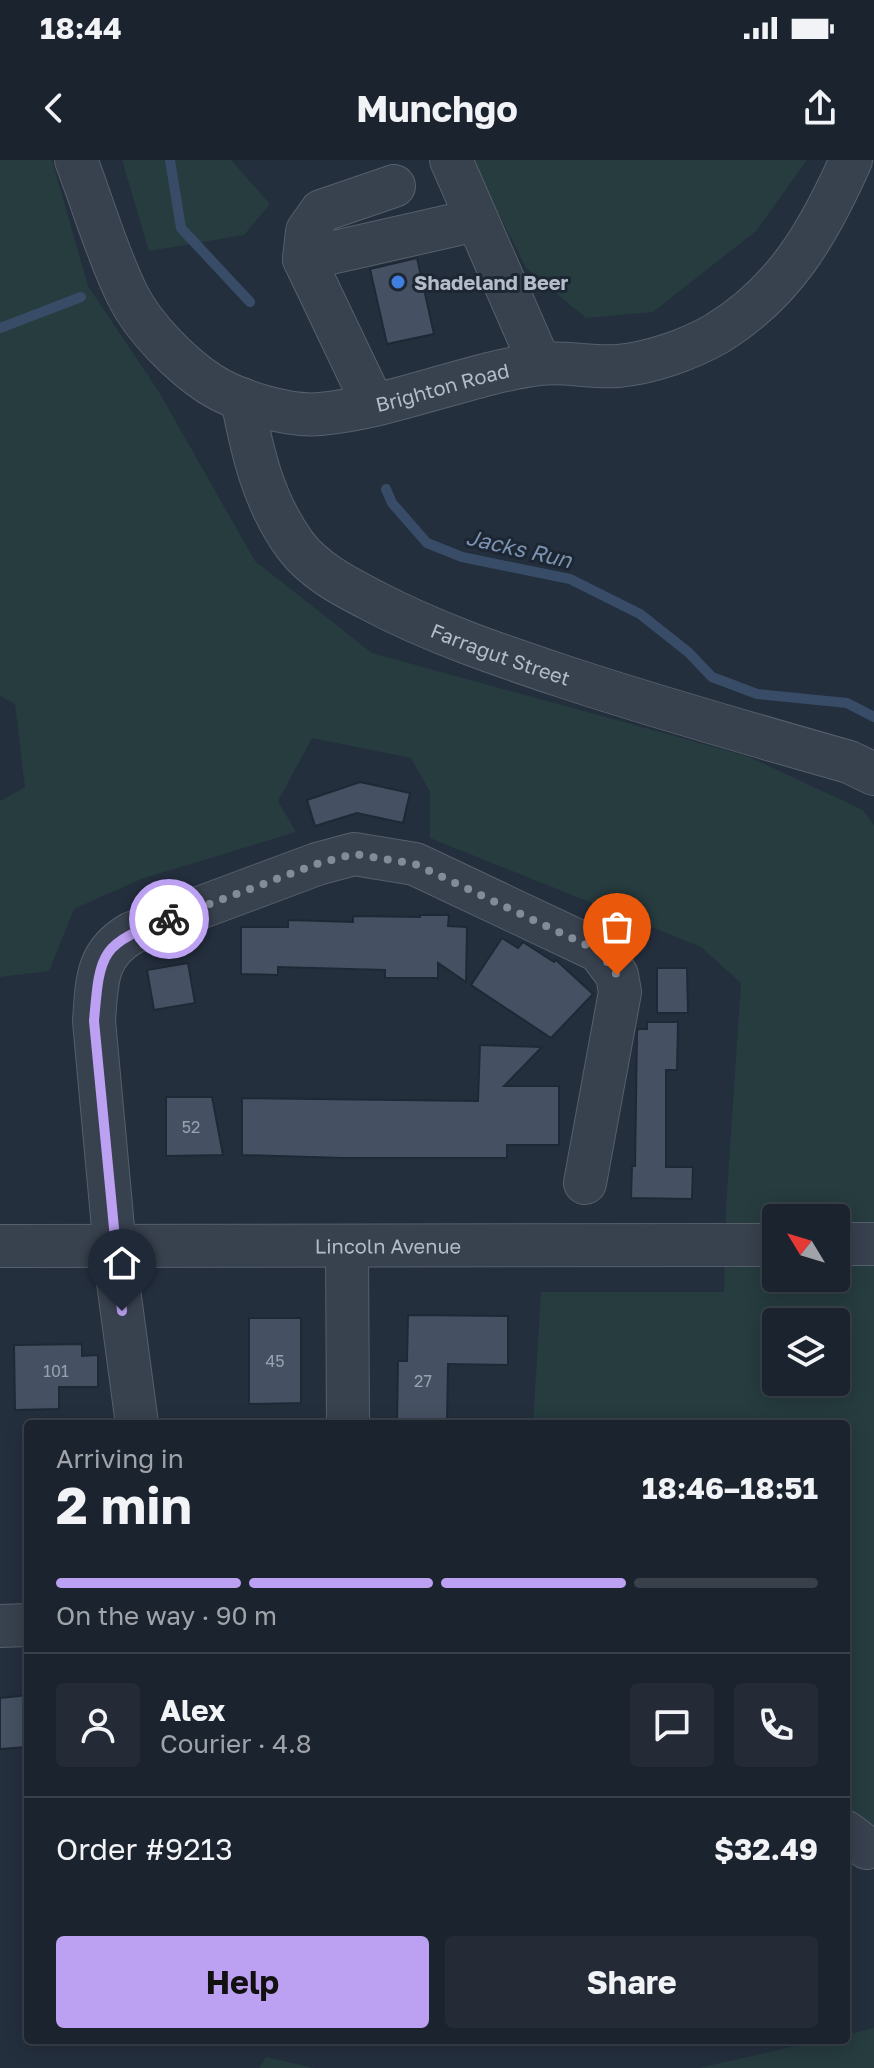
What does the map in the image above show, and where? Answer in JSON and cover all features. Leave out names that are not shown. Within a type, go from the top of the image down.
[{"type":"street","name":"Brighton Road","points":[[76,160],[128,298],[184,365],[212,385],[242,399],[276,409],[318,414],[540,364],[619,366],[672,354],[715,334],[760,301],[796,262],[827,215],[851,160]]},
{"type":"street","points":[[451,160],[540,364]]},
{"type":"street","points":[[373,404],[304,259],[307,231],[321,211],[394,186]]},
{"type":"street","points":[[304,259],[476,220]]},
{"type":"street","name":"Farragut Street","points":[[242,399],[253,459],[272,507],[296,546],[316,567],[355,591],[396,613],[478,648],[646,704],[849,762],[874,774]]},
{"type":"street","points":[[137,1420],[115,1247],[94,1021],[97,982],[105,956],[116,942],[132,933],[317,864],[354,854],[415,864],[599,951],[617,975],[620,992],[585,1183]]},
{"type":"street","points":[[850,1244],[874,1244]]},
{"type":"street","name":"Lincoln Avenue","points":[[0,1246],[762,1245]]},
{"type":"street","points":[[347,1247],[348,1420]]},
{"type":"street","points":[[0,1626],[24,1625]]},
{"type":"green space","points":[[0,160],[52,160],[88,286],[159,392],[255,561],[372,653],[747,756],[863,810],[874,825],[874,1848],[850,1825],[850,1420],[533,1420],[541,1292],[724,1292],[726,1208],[741,983],[701,947],[430,838],[430,792],[411,758],[312,738],[278,801],[296,832],[141,879],[74,909],[49,971],[0,977],[0,801],[25,787],[15,704],[0,696]]},
{"type":"green space","points":[[122,160],[231,160],[270,204],[244,235],[149,251]]},
{"type":"green space","points":[[472,160],[807,160],[756,231],[653,312],[586,318],[526,268]]},
{"type":"green space","points":[[874,2028],[874,2068],[699,2068],[804,2044],[850,2044],[850,2034]]},
{"type":"green space","points":[[266,2057],[314,2068],[259,2068]]},
{"type":"building","name":"Shadeland Beer","points":[[417,258],[434,334],[387,344],[370,269]]},
{"type":"building","points":[[360,782],[410,793],[403,823],[357,813],[315,826],[307,800]]},
{"type":"building","points":[[449,915],[448,926],[467,927],[466,982],[438,963],[438,978],[385,978],[385,970],[278,967],[278,975],[241,974],[241,927],[288,927],[288,920],[353,922],[353,916]]},
{"type":"building","points":[[502,938],[518,948],[523,942],[554,962],[556,960],[593,994],[551,1038],[471,985]]},
{"type":"building","points":[[188,963],[195,1003],[154,1010],[147,970]]},
{"type":"building","points":[[657,968],[687,968],[688,1013],[657,1013]]},
{"type":"building","points":[[647,1022],[678,1022],[677,1070],[666,1070],[666,1167],[693,1167],[692,1199],[631,1198],[632,1166],[635,1166],[637,1032],[638,1029],[647,1029]]},
{"type":"building","points":[[480,1045],[542,1047],[504,1086],[559,1086],[559,1145],[507,1145],[507,1158],[242,1155],[242,1098],[478,1101]]},
{"type":"building","points":[[166,1097],[212,1097],[223,1155],[166,1156]]},
{"type":"building","points":[[408,1315],[508,1316],[508,1365],[448,1364],[447,1420],[397,1420],[398,1361],[407,1361]]},
{"type":"building","points":[[249,1318],[301,1318],[301,1403],[249,1404]]},
{"type":"building","points":[[82,1344],[82,1356],[98,1355],[98,1387],[59,1387],[59,1409],[15,1410],[14,1345]]},
{"type":"building","points":[[24,1695],[24,1747],[0,1749],[0,1698]]},
{"type":"waterway","name":"Jacks Run","points":[[170,160],[181,228],[250,302]]},
{"type":"waterway","points":[[0,328],[81,297]]},
{"type":"waterway","name":"Jacks Run","points":[[386,489],[392,503],[427,543],[462,557],[570,579],[640,614],[688,652],[712,677],[757,694],[847,703],[874,717]]},
{"type":"way so far","points":[[169,919],[317,864],[354,854],[415,864],[599,951],[617,975]]},
{"type":"place","name":"Shadeland Beer","points":[[398,282]]},
{"type":"route","points":[[122,1311],[94,1021],[97,982],[105,956],[116,942],[169,919]]}]
